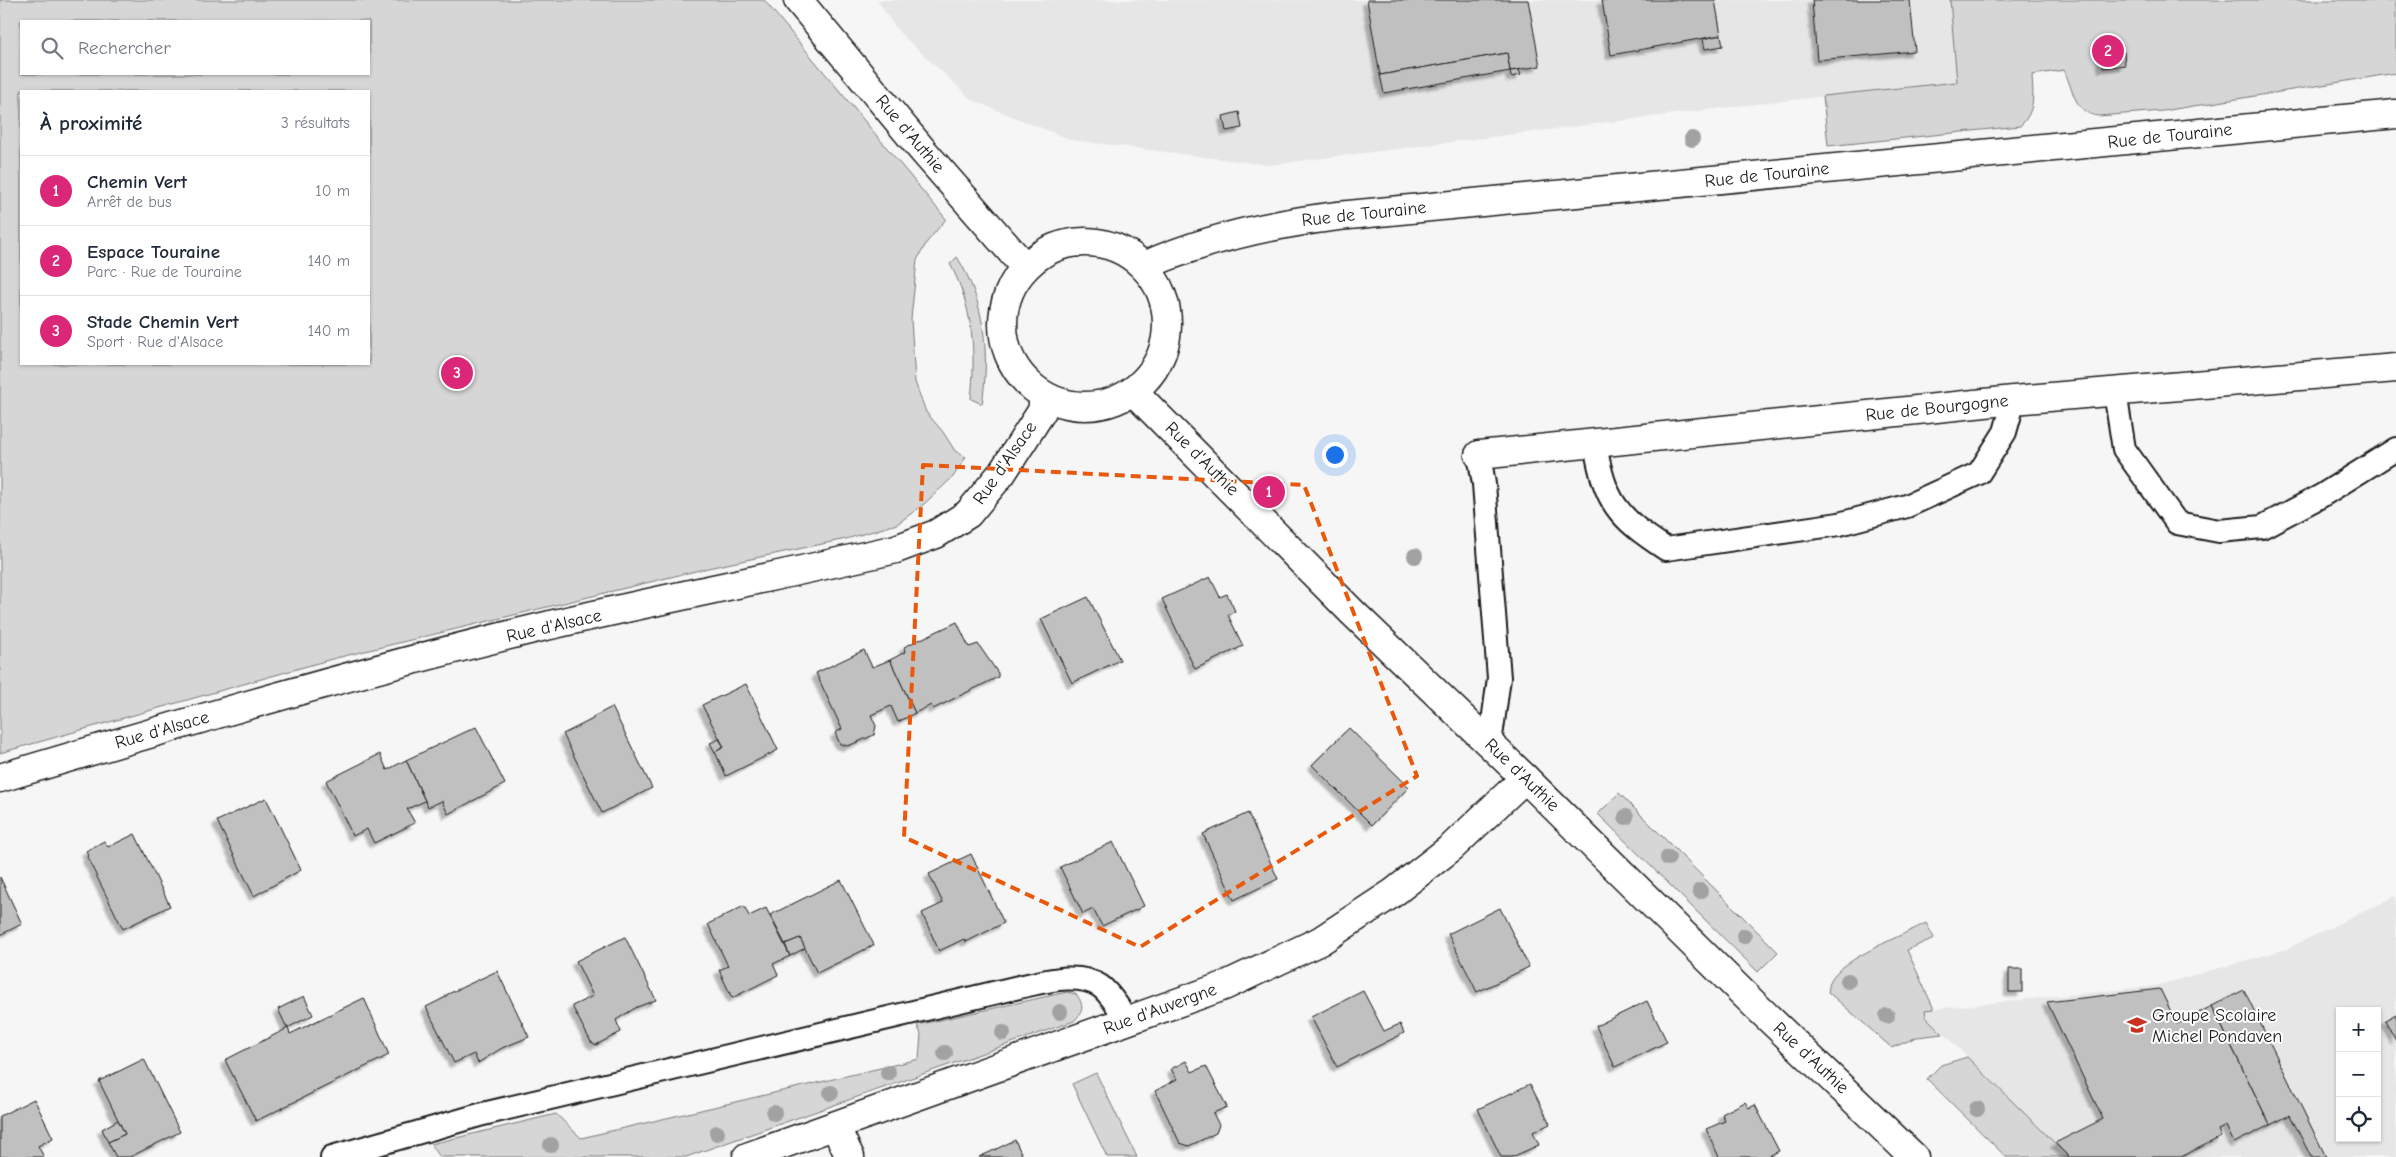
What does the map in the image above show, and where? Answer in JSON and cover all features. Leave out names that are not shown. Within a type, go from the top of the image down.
[{"type":"street","name":"Rue d'Authie","points":[[798,0],[924,152],[1024,266]]},
{"type":"street","name":"Rue de Touraine","points":[[1144,266],[1233,235],[1302,221],[2396,114]]},
{"type":"street","points":[[1084,241],[1106,244],[1127,253],[1144,266],[1158,286],[1163,300],[1167,332],[1162,354],[1150,374],[1133,391],[1112,402],[1089,406],[1066,404],[1044,396],[1024,380],[1010,359],[1002,336],[1003,311],[1010,287],[1024,266],[1042,253],[1062,244],[1084,241]]},
{"type":"street","name":"Rue de Bourgogne","points":[[1479,455],[2014,400],[2396,368]]},
{"type":"street","name":"Rue d'Authie","points":[[1133,391],[1353,613],[1526,778],[1909,1156]]},
{"type":"street","name":"Rue d'Alsace","points":[[0,778],[172,727],[429,656],[548,626],[896,549],[936,534],[968,514],[1002,473],[1042,411],[1044,396]]},
{"type":"street","name":"Rue d'Auvergne","points":[[748,1157],[1045,1052],[1127,1019],[1224,986],[1320,941],[1393,893],[1452,847],[1526,778]]},
{"type":"street","points":[[835,1126],[850,1157]]},
{"type":"lane","points":[[2115,392],[2124,450],[2177,523],[2219,531],[2262,527],[2321,496],[2396,449]]},
{"type":"lane","points":[[1595,444],[1600,475],[1618,512],[1638,531],[1666,549],[1839,524],[1907,506],[1979,473],[2005,432],[2014,400]]},
{"type":"lane","points":[[1479,455],[1484,484],[1499,678],[1490,744]]},
{"type":"lane","points":[[332,1157],[483,1114],[1019,987],[1060,979],[1081,979],[1100,986],[1127,1019]]},
{"type":"highlighted area","points":[[923,465],[1304,485],[1417,776],[1140,947],[904,837]]},
{"type":"shaded area","points":[[0,0],[764,0],[946,219],[927,242],[917,260],[911,319],[915,382],[926,412],[943,432],[955,451],[966,457],[953,477],[924,504],[897,524],[846,539],[708,568],[332,659],[0,753]]},
{"type":"shaded area","points":[[877,0],[1950,0],[1958,82],[1771,102],[1268,165],[1071,140],[972,100],[897,30]]},
{"type":"shaded area","points":[[1950,0],[2396,0],[2396,73],[2163,111],[2098,116],[2090,114],[2079,105],[2064,70],[2032,75],[2033,96],[2031,109],[2029,115],[2020,126],[1828,146],[1823,96],[1957,82]]},
{"type":"shaded area","points":[[957,257],[974,291],[983,328],[985,366],[982,404],[971,399],[973,347],[971,330],[964,296],[950,264]]},
{"type":"shaded area","points":[[1619,793],[1778,952],[1758,972],[1598,814]]},
{"type":"shaded area","name":"Groupe Scolaire Michel Pondaven","points":[[2396,896],[2396,1157],[2069,1157],[1926,1016],[1925,1010],[2155,986],[2284,950]]},
{"type":"shaded area","points":[[1926,923],[1934,938],[1907,950],[1933,1007],[1933,1009],[1925,1010],[1926,1017],[1943,1034],[1917,1037],[1892,1048],[1828,992],[1830,983],[1837,972],[1859,956]]},
{"type":"shaded area","points":[[1067,992],[1076,994],[1082,1005],[1080,1014],[1074,1021],[686,1157],[440,1157],[431,1144],[556,1114],[581,1138],[919,1059],[921,1034],[917,1025]]},
{"type":"shaded area","points":[[1967,1057],[2069,1157],[2006,1157],[1927,1079],[1941,1065]]},
{"type":"shaded area","points":[[1096,1073],[1137,1157],[1107,1157],[1072,1084]]},
{"type":"building","points":[[1367,0],[1528,0],[1540,66],[1510,71],[1507,53],[1380,75]]},
{"type":"building","points":[[1602,0],[1715,0],[1721,35],[1611,55]]},
{"type":"building","points":[[1812,0],[1910,0],[1915,51],[1817,60]]},
{"type":"building","points":[[1721,35],[1723,46],[1705,49],[1703,39]]},
{"type":"building","points":[[2124,52],[2125,65],[2103,68],[2101,55]]},
{"type":"building","points":[[1507,53],[1510,71],[1384,93],[1380,75]]},
{"type":"building","points":[[1519,70],[1521,75],[1511,77],[1510,71]]},
{"type":"building","points":[[1239,112],[1242,128],[1226,131],[1223,116]]},
{"type":"building","points":[[1210,577],[1220,597],[1227,594],[1235,611],[1228,615],[1243,646],[1195,669],[1162,599]]},
{"type":"building","points":[[1088,597],[1120,660],[1072,683],[1041,619]]},
{"type":"building","points":[[957,622],[969,647],[978,644],[998,673],[998,677],[933,709],[931,705],[915,713],[890,660],[905,652],[904,647]]},
{"type":"building","points":[[864,650],[872,667],[890,660],[915,713],[898,722],[891,706],[871,715],[876,726],[874,735],[848,746],[840,744],[835,733],[842,729],[816,673]]},
{"type":"building","points":[[746,684],[778,750],[726,776],[715,752],[724,747],[702,705]]},
{"type":"building","points":[[612,707],[652,788],[602,813],[563,734]]},
{"type":"building","points":[[476,727],[505,784],[448,814],[442,801],[428,807],[406,760]]},
{"type":"building","points":[[1349,728],[1409,787],[1372,825],[1312,765]]},
{"type":"building","points":[[719,739],[724,747],[715,752],[710,743]]},
{"type":"building","points":[[380,754],[387,770],[406,760],[425,801],[407,809],[415,823],[374,843],[367,829],[353,836],[326,781]]},
{"type":"building","points":[[266,798],[301,870],[254,896],[217,821]]},
{"type":"building","points":[[1248,813],[1278,879],[1234,900],[1203,834]]},
{"type":"building","points":[[135,834],[170,906],[123,929],[87,857],[89,856],[86,851],[104,841],[108,847]]},
{"type":"building","points":[[1113,842],[1144,906],[1102,926],[1093,909],[1083,914],[1060,867]]},
{"type":"building","points":[[971,854],[1004,923],[966,942],[964,939],[939,951],[922,913],[943,903],[929,874]]},
{"type":"building","points":[[0,877],[22,924],[0,935]]},
{"type":"building","points":[[841,880],[874,945],[817,973],[800,938],[785,944],[770,915]]},
{"type":"building","points":[[744,906],[749,916],[766,908],[790,956],[773,964],[778,975],[732,998],[719,970],[728,966],[708,924]]},
{"type":"building","points":[[1500,908],[1529,967],[1477,992],[1448,934]]},
{"type":"building","points":[[625,937],[656,1000],[637,1007],[616,1020],[621,1032],[596,1045],[591,1042],[572,1006],[593,996],[576,961]]},
{"type":"building","points":[[800,938],[805,948],[790,956],[785,944]]},
{"type":"building","points":[[2009,969],[2022,969],[2022,992],[2009,992]]},
{"type":"building","points":[[497,971],[529,1037],[502,1048],[478,1063],[474,1054],[454,1063],[426,1007],[446,997],[446,995]]},
{"type":"building","points":[[2160,989],[2177,1024],[2212,1006],[2270,1125],[2234,1143],[2226,1126],[2218,1130],[2221,1137],[2181,1157],[2069,1157],[2055,1143],[2103,1119],[2047,1002]]},
{"type":"building","points":[[2244,990],[2326,1157],[2311,1157],[2290,1115],[2270,1125],[2212,1006]]},
{"type":"building","points":[[1363,991],[1384,1031],[1400,1024],[1404,1033],[1337,1067],[1311,1017]]},
{"type":"building","points":[[304,996],[313,1015],[287,1028],[278,1009]]},
{"type":"building","points":[[364,998],[389,1055],[256,1121],[225,1060],[288,1028],[290,1034]]},
{"type":"building","points":[[1647,1001],[1667,1042],[1615,1067],[1596,1026]]},
{"type":"building","points":[[2396,1014],[2396,1041],[2385,1020]]},
{"type":"building","points":[[144,1059],[180,1132],[130,1157],[116,1157],[108,1142],[125,1134],[99,1081]]},
{"type":"building","points":[[1186,1061],[1192,1072],[1206,1066],[1227,1107],[1213,1113],[1219,1125],[1216,1133],[1189,1146],[1180,1143],[1155,1091],[1177,1079],[1171,1069]]},
{"type":"building","points":[[1530,1084],[1550,1124],[1533,1132],[1539,1145],[1512,1157],[1501,1157],[1478,1109]]},
{"type":"building","points":[[34,1099],[53,1138],[38,1146],[44,1157],[0,1157],[0,1116]]},
{"type":"building","points":[[1745,1102],[1749,1108],[1755,1105],[1779,1151],[1767,1157],[1719,1157],[1706,1129],[1725,1121],[1722,1114]]},
{"type":"building","points":[[118,1120],[125,1134],[108,1142],[102,1129]]},
{"type":"building","points":[[1015,1140],[1023,1157],[979,1157],[988,1153]]},
{"type":"place","name":"Espace Touraine","points":[[2108,51]]},
{"type":"place","name":"Stade Chemin Vert","points":[[457,373]]},
{"type":"place","name":"Chemin Vert","points":[[1269,492]]},
{"type":"place","name":"Groupe Scolaire Michel Pondaven","points":[[2137,1025]]}]
